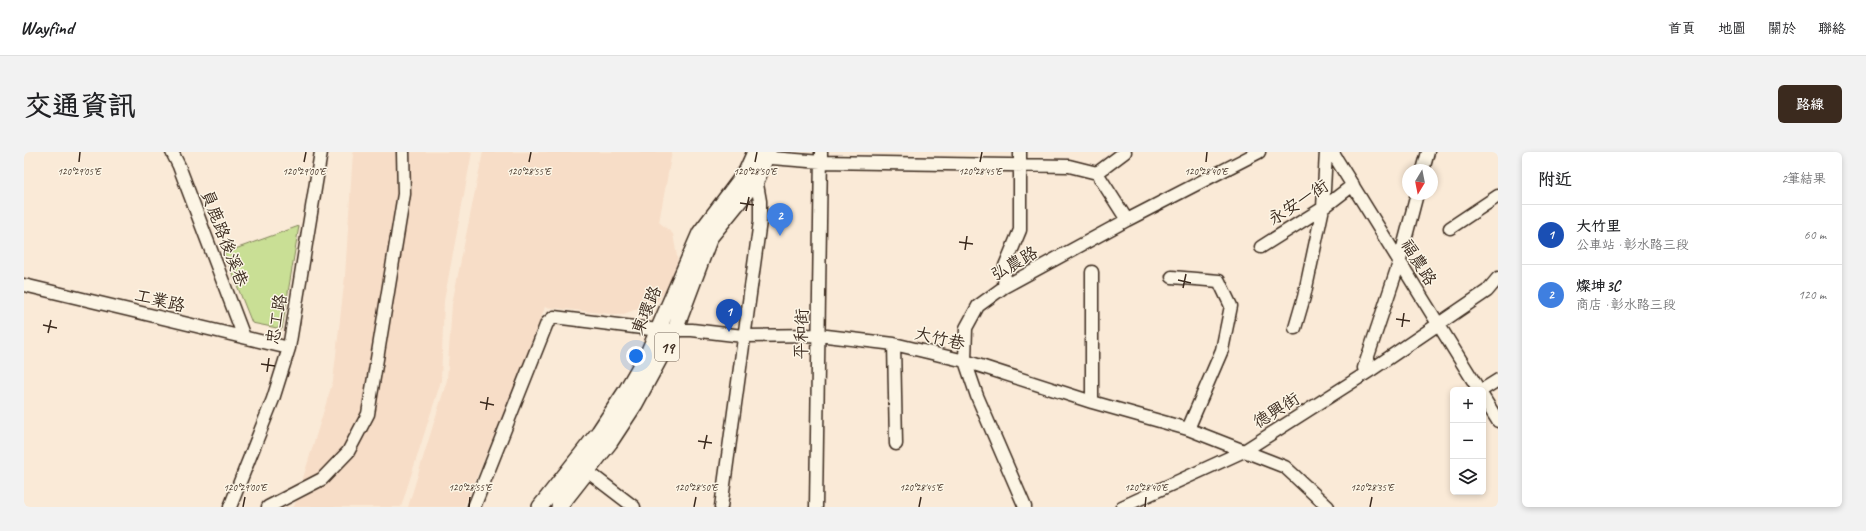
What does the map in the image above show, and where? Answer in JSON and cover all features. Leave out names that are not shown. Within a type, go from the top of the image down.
[{"type":"main road","name":"19","points":[[757,179],[759,156]]},
{"type":"main road","name":"東環路","points":[[540,507],[599,432],[622,396],[649,351],[700,233],[759,156]]},
{"type":"main road","name":"東環路","points":[[559,507],[588,471],[635,404],[675,330],[710,237],[757,179]]},
{"type":"street","name":"員鹿路後溪巷","points":[[172,152],[179,166],[244,337]]},
{"type":"street","name":"忠工路","points":[[230,507],[273,399],[289,348],[321,152]]},
{"type":"street","points":[[268,507],[322,479],[348,452],[368,414],[404,194],[403,152]]},
{"type":"street","points":[[1004,287],[1005,266],[1020,230],[1020,152]]},
{"type":"street","points":[[1096,173],[1125,152]]},
{"type":"street","name":"弘農路","points":[[1025,507],[977,396],[965,361],[966,328],[978,306],[1004,287],[1259,152]]},
{"type":"street","points":[[1295,328],[1304,297],[1323,208],[1326,152]]},
{"type":"street","name":"福農路","points":[[1332,152],[1399,263],[1477,387]]},
{"type":"street","points":[[1425,164],[1428,152]]},
{"type":"street","points":[[759,156],[939,158],[1020,166],[1069,166],[1096,173],[1128,220]]},
{"type":"street","name":"平和街","points":[[816,507],[821,157]]},
{"type":"street","points":[[721,507],[743,336],[760,221],[760,201],[757,179]]},
{"type":"street","name":"永安一街","points":[[1261,247],[1323,208],[1353,185]]},
{"type":"street","points":[[1450,228],[1498,196]]},
{"type":"street","points":[[1364,368],[1399,263],[1415,200]]},
{"type":"street","points":[[1092,272],[1092,402]]},
{"type":"street","points":[[1172,278],[1220,281],[1230,306],[1222,350],[1188,429]]},
{"type":"street","name":"德興街","points":[[1122,507],[1244,451],[1371,370],[1487,291],[1498,278]]},
{"type":"street","name":"工業路","points":[[24,285],[289,348]]},
{"type":"street","name":"大竹巷","points":[[474,507],[547,323],[554,317],[658,330],[692,330],[743,336],[818,335],[894,344],[965,361],[1092,402],[1188,429],[1285,467],[1328,507]]},
{"type":"street","points":[[894,344],[896,444]]},
{"type":"street","points":[[1486,388],[1498,380]]},
{"type":"street","points":[[1486,402],[1498,421]]},
{"type":"street","points":[[588,471],[634,507]]},
{"type":"shaded area","points":[[353,152],[472,152],[444,301],[441,381],[401,507],[294,507],[333,381],[345,276]]},
{"type":"shaded area","points":[[483,152],[672,152],[659,222],[673,234],[678,262],[669,286],[657,301],[621,315],[545,307],[518,379],[464,507],[408,507],[447,380],[452,304]]},
{"type":"green space","points":[[299,226],[282,329],[252,323],[224,253]]},
{"type":"place","name":"燦坤3C","points":[[780,236]]},
{"type":"place","name":"大竹里","points":[[729,332]]}]
